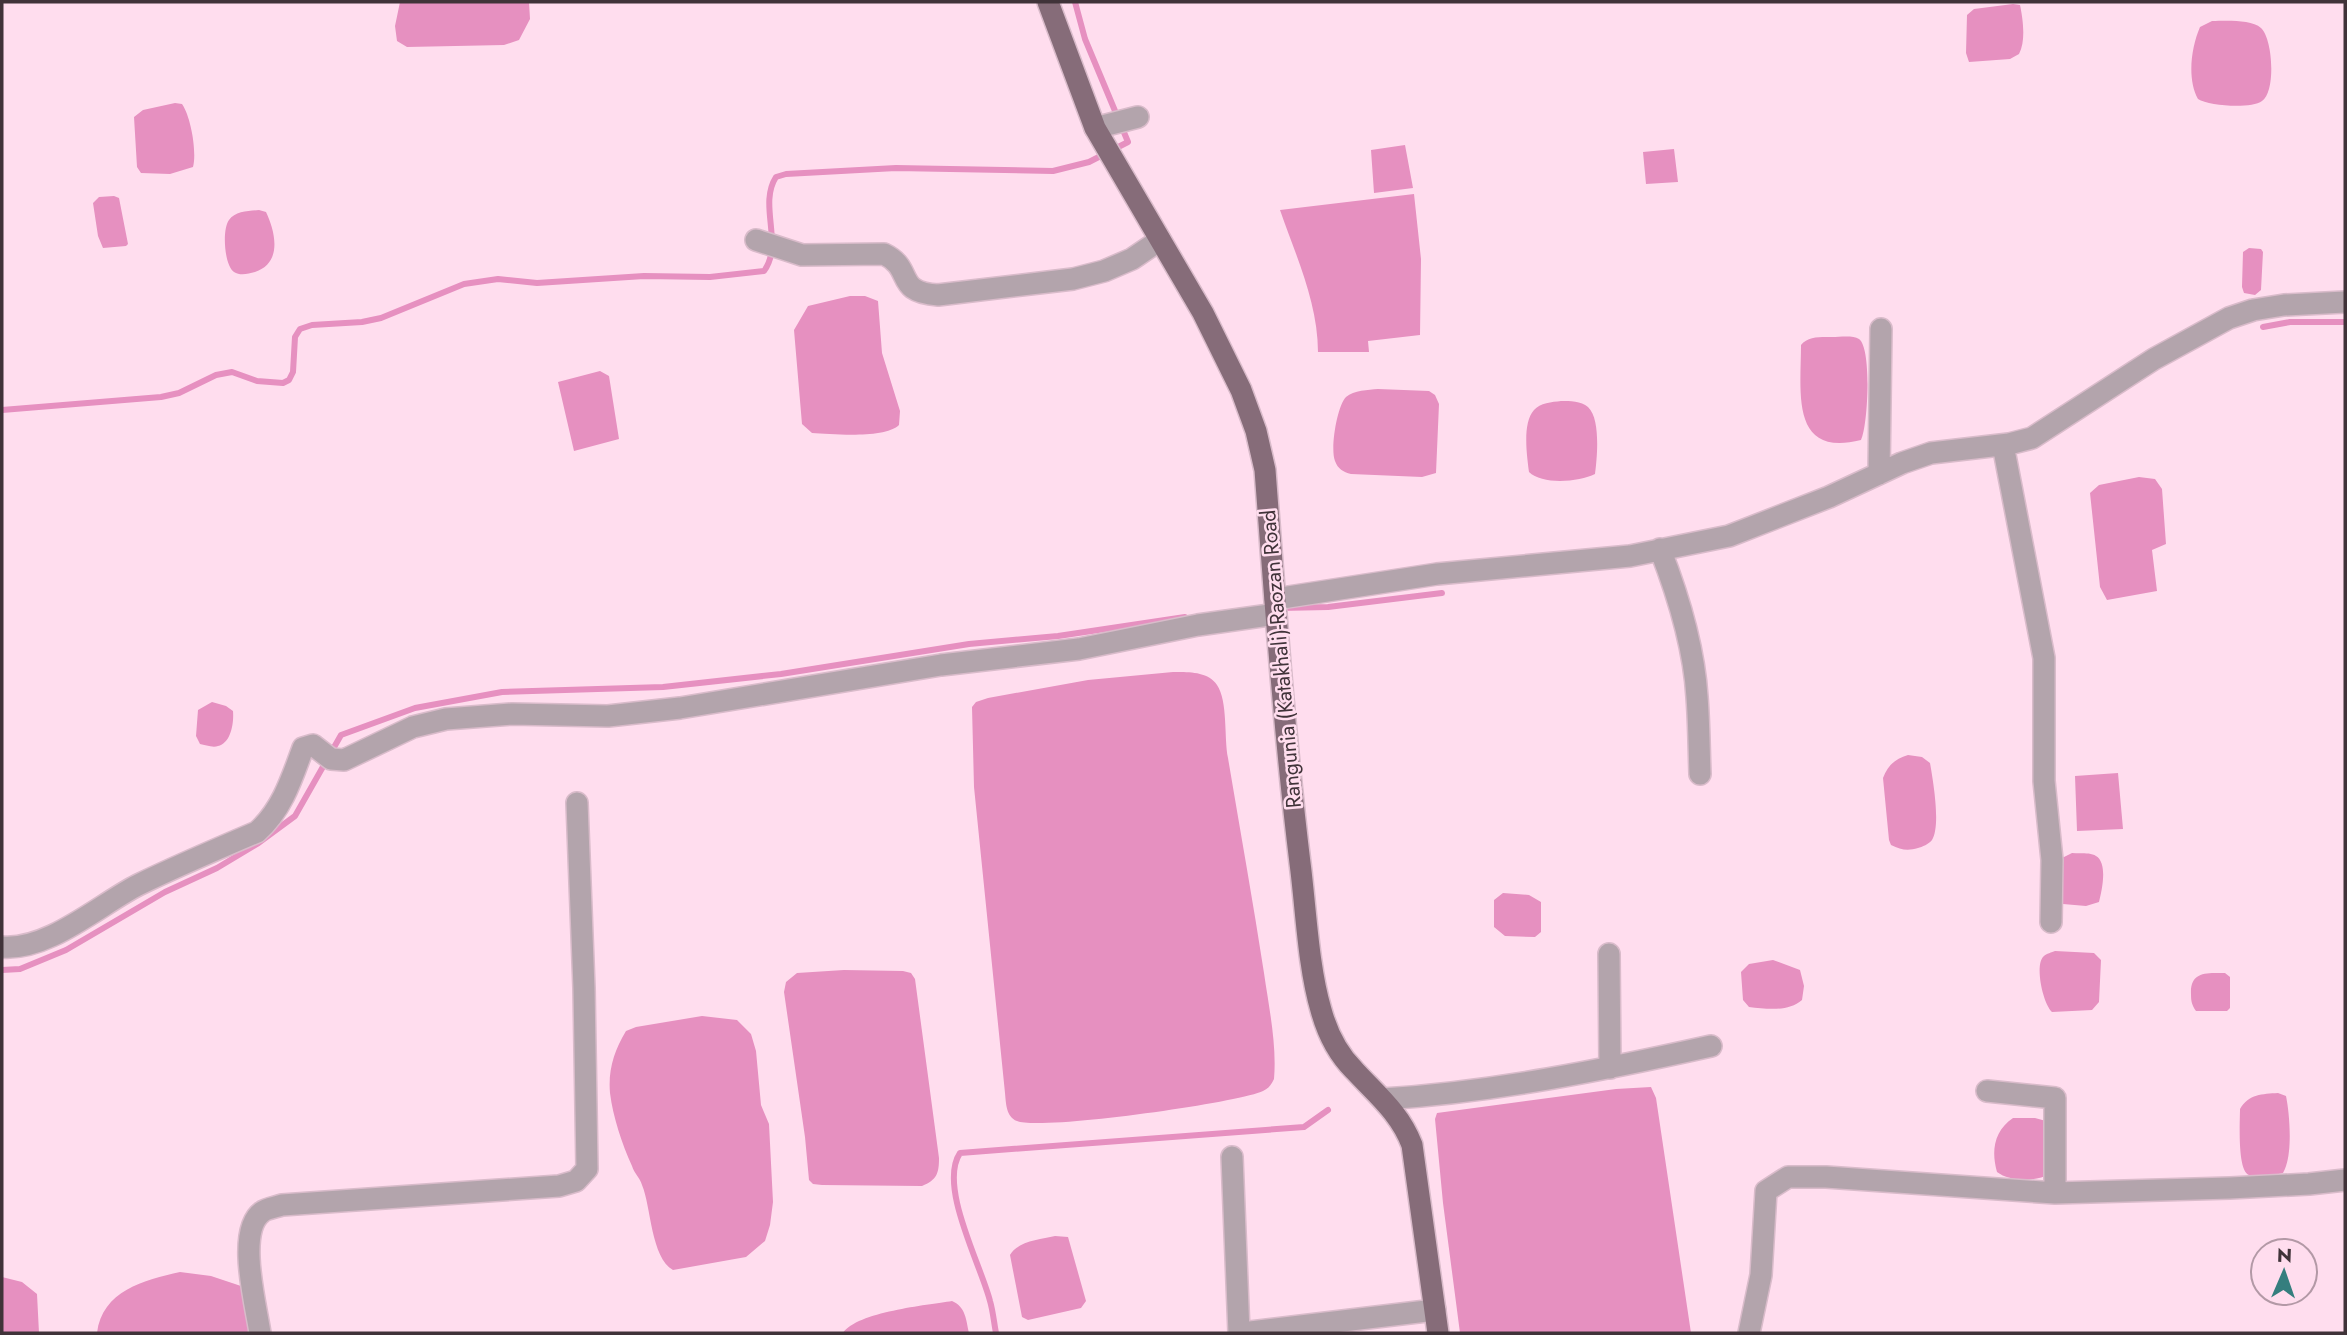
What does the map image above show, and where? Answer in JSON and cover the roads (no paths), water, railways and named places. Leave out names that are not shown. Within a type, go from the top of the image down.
[{"type":"main road","name":"Rangunia (Katakhali)-Raozan Road","points":[[1048,2],[1113,125],[1118,168],[1203,313],[1236,379],[1256,432],[1265,470],[1292,803],[1321,1010],[1335,1045],[1352,1069],[1383,1099],[1405,1128],[1412,1145],[1438,1333]]},
{"type":"street","points":[[756,240],[802,255],[884,254],[895,260],[912,289],[921,294],[939,295],[1073,279],[1094,274],[1132,259],[1160,240]]},
{"type":"street","points":[[2,947],[30,943],[55,933],[134,887],[257,832],[269,822],[286,793],[303,748],[313,745],[331,759],[344,760],[413,727],[446,719],[512,714],[608,716],[680,708],[941,665],[1068,651],[1437,574],[1630,556],[1728,536],[1829,497],[1931,453],[2003,445],[2032,438],[2154,359],[2229,318],[2253,310],[2284,305],[2345,302]]},
{"type":"street","points":[[1879,474],[1881,329]]},
{"type":"street","points":[[2003,445],[2044,658],[2044,781],[2052,860],[2051,922]]},
{"type":"street","points":[[1660,549],[1681,609],[1697,694],[1700,774]]},
{"type":"street","points":[[260,1333],[248,1252],[251,1227],[262,1212],[282,1205],[559,1186],[576,1181],[587,1169],[577,803]]},
{"type":"street","points":[[1608,954],[1610,1068]]},
{"type":"street","points":[[1383,1099],[1426,1096],[1610,1068],[1711,1046]]},
{"type":"street","points":[[1987,1091],[2055,1098],[2055,1193]]},
{"type":"street","points":[[1232,1157],[1240,1333],[1435,1310]]},
{"type":"street","points":[[1749,1333],[1761,1275],[1766,1191],[1788,1177],[2055,1193],[2230,1188],[2345,1180]]},
{"type":"waterway","points":[[2,410],[161,397],[179,393],[216,375],[232,372],[257,381],[283,383],[289,380],[293,372],[295,337],[300,329],[312,325],[381,318],[464,284],[498,279],[537,283],[644,276],[710,277],[764,271],[772,249],[769,200],[771,188],[776,177],[786,174],[896,168],[1053,171],[1089,162],[1128,142],[1085,39],[1075,2]]},
{"type":"waterway","points":[[2263,327],[2290,322],[2345,322]]},
{"type":"waterway","points":[[1280,608],[1328,607],[1442,593]]},
{"type":"waterway","points":[[2,970],[20,969],[66,950],[165,892],[217,868],[257,844],[295,816],[341,735],[415,708],[502,692],[663,687],[781,674],[969,644],[1058,636],[1185,617]]},
{"type":"waterway","points":[[996,1333],[990,1301],[957,1205],[955,1167],[960,1153],[1304,1127],[1328,1110]]}]
